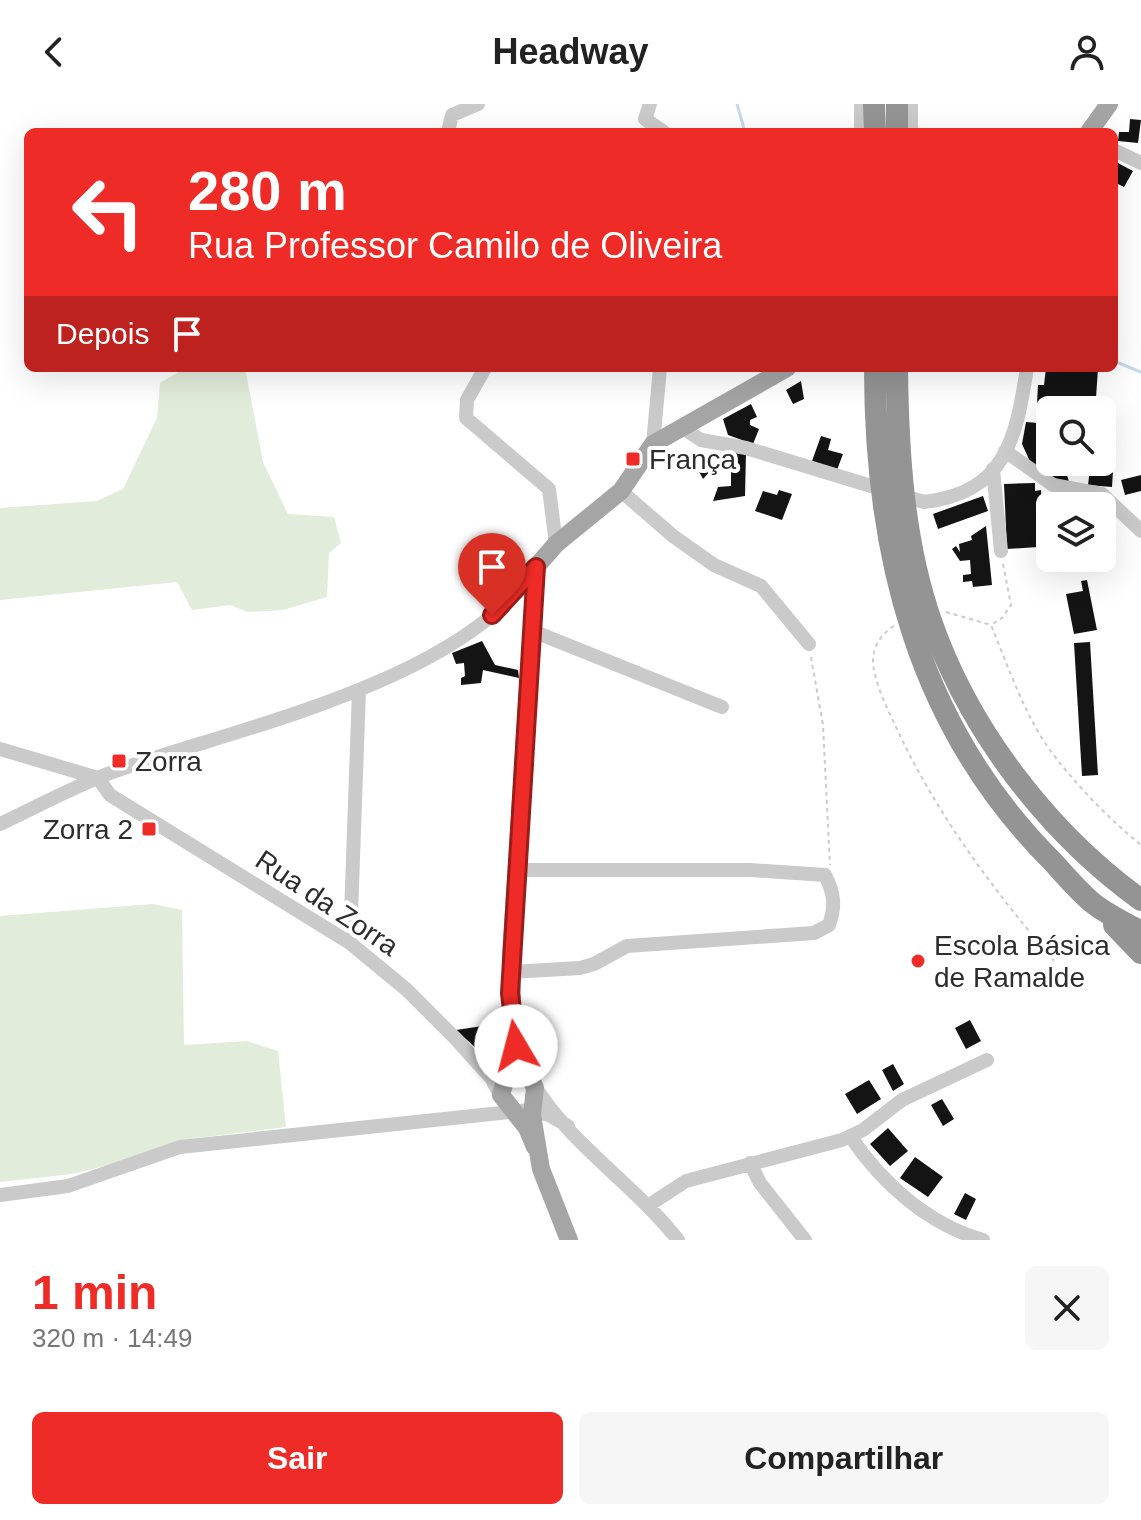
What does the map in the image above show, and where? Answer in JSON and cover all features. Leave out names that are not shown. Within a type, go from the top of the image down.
[{"type":"highway","points":[[874,104],[875,128]]},
{"type":"highway","points":[[897,104],[897,128]]},
{"type":"highway","points":[[875,372],[879,485],[887,536],[909,629],[930,679],[975,769],[1029,839],[1141,953]]},
{"type":"highway","points":[[897,372],[902,483],[909,531],[931,621],[951,669],[998,751],[1046,814],[1109,877],[1141,900]]},
{"type":"highway","points":[[1094,904],[1141,932]]},
{"type":"main road","points":[[1092,128],[1109,104]]},
{"type":"main road","points":[[569,1240],[548,1191],[535,1147],[510,1102],[513,1053],[511,972],[536,567],[556,544],[621,491],[653,444],[780,372]]},
{"type":"main road","points":[[510,1102],[518,1055],[512,1030]]},
{"type":"street","points":[[449,128],[452,115],[478,104]]},
{"type":"street","points":[[650,104],[645,119],[658,128]]},
{"type":"street","points":[[861,104],[861,128]]},
{"type":"street","points":[[911,104],[911,128]]},
{"type":"street","points":[[1118,152],[1141,163]]},
{"type":"street","points":[[483,372],[467,400],[466,418],[549,489],[556,544]]},
{"type":"street","points":[[653,444],[660,372]]},
{"type":"street","points":[[681,427],[701,440],[767,453],[924,502],[955,499],[980,485],[1017,430],[1026,372]]},
{"type":"street","points":[[1005,451],[1053,485],[1102,494],[1141,531]]},
{"type":"street","points":[[993,469],[1001,551]]},
{"type":"street","points":[[621,491],[673,536],[714,565],[761,586],[809,644]]},
{"type":"street","points":[[0,824],[98,778],[359,690],[467,634],[513,595],[536,567]]},
{"type":"street","points":[[530,630],[722,707]]},
{"type":"street","points":[[350,943],[359,690]]},
{"type":"street","points":[[0,749],[98,778]]},
{"type":"street","name":"Rua da Zorra","points":[[98,778],[110,795],[350,943],[407,990],[510,1102],[568,1126]]},
{"type":"street","points":[[511,972],[580,968],[627,946],[814,933],[829,925],[835,910],[832,890],[825,875],[750,870],[516,870]]},
{"type":"street","points":[[649,1205],[686,1181],[850,1136],[902,1100],[987,1060]]},
{"type":"street","points":[[0,1195],[68,1186],[180,1147],[510,1102],[568,1126],[649,1205],[678,1240]]},
{"type":"street","points":[[535,1147],[538,1136],[547,1126],[568,1126]]},
{"type":"street","points":[[850,1136],[879,1175],[908,1201],[946,1225],[983,1240]]},
{"type":"street","points":[[750,1163],[760,1183],[805,1240]]},
{"type":"path","points":[[946,612],[991,625],[1002,618],[1011,605],[1001,551]]},
{"type":"path","points":[[904,622],[889,629],[876,643],[873,662],[882,697],[918,774],[1006,904],[1056,963]]},
{"type":"path","points":[[991,625],[1049,749],[1121,829],[1141,845]]},
{"type":"path","points":[[809,644],[823,725],[829,805],[832,862],[825,875]]},
{"type":"green space","points":[[178,372],[246,372],[263,462],[288,514],[334,517],[341,543],[329,553],[327,597],[283,610],[248,612],[230,605],[192,610],[177,582],[0,600],[0,508],[97,501],[123,489],[157,418],[160,383]]},
{"type":"green space","points":[[153,904],[182,910],[184,1045],[247,1041],[278,1051],[286,1127],[189,1139],[125,1161],[72,1174],[0,1182],[0,916]]},
{"type":"building","points":[[1130,119],[1141,120],[1138,143],[1118,141],[1119,132],[1129,132]]},
{"type":"building","points":[[1118,163],[1133,171],[1124,187],[1118,184]]},
{"type":"building","points":[[1046,372],[1098,372],[1096,396],[1037,396],[1038,385],[1044,385]]},
{"type":"building","points":[[801,381],[804,399],[793,404],[786,390]]},
{"type":"building","points":[[751,404],[757,417],[750,420],[750,425],[759,429],[753,444],[728,435],[723,419]]},
{"type":"building","points":[[1026,422],[1036,423],[1036,469],[1033,468],[1022,444]]},
{"type":"building","points":[[821,436],[831,439],[828,450],[843,454],[837,470],[812,461]]},
{"type":"building","points":[[713,452],[746,453],[745,496],[713,501],[718,487],[731,486],[731,467],[714,467],[703,479],[694,462]]},
{"type":"building","points":[[1141,475],[1141,491],[1125,495],[1121,480]]},
{"type":"building","points":[[1050,476],[1067,476],[1070,485]]},
{"type":"building","points":[[1089,476],[1113,476],[1112,487],[1088,485]]},
{"type":"building","points":[[1035,483],[1035,491],[1041,490],[1036,492],[1036,547],[1007,549],[1004,484]]},
{"type":"building","points":[[779,490],[792,494],[782,520],[755,511],[763,491],[777,495]]},
{"type":"building","points":[[983,496],[988,511],[938,529],[933,514]]},
{"type":"building","points":[[986,526],[992,585],[973,587],[972,581],[963,582],[963,575],[971,574],[970,560],[960,561],[952,549],[956,546],[960,552],[959,544],[972,540],[971,536]]},
{"type":"building","points":[[1087,580],[1097,630],[1074,634],[1066,594],[1083,591],[1081,581]]},
{"type":"building","points":[[482,641],[495,665],[518,670],[519,678],[483,670],[481,683],[461,685],[461,678],[465,676],[464,663],[456,664],[452,653]]},
{"type":"building","points":[[1090,642],[1098,775],[1082,776],[1074,643]]},
{"type":"building","points":[[970,1020],[981,1041],[966,1049],[955,1028]]},
{"type":"building","points":[[496,1024],[501,1041],[477,1049],[456,1030]]},
{"type":"building","points":[[893,1064],[904,1084],[893,1091],[882,1070]]},
{"type":"building","points":[[869,1080],[881,1099],[857,1114],[845,1094]]},
{"type":"building","points":[[942,1099],[954,1119],[943,1126],[931,1105]]},
{"type":"building","points":[[888,1128],[908,1151],[890,1166],[870,1144]]},
{"type":"building","points":[[915,1157],[943,1177],[928,1197],[900,1178]]},
{"type":"building","points":[[965,1193],[976,1199],[966,1220],[954,1214]]},
{"type":"waterway","points":[[737,104],[744,128]]},
{"type":"waterway","points":[[1118,363],[1141,372]]},
{"type":"place","name":"França","points":[[633,459]]},
{"type":"place","name":"Zorra","points":[[119,761]]},
{"type":"place","name":"Zorra 2","points":[[149,829]]},
{"type":"place","name":"Escola Básica de Ramalde","points":[[918,961]]},
{"type":"route","points":[[492,615],[536,567],[510,993],[516,1046]]}]
